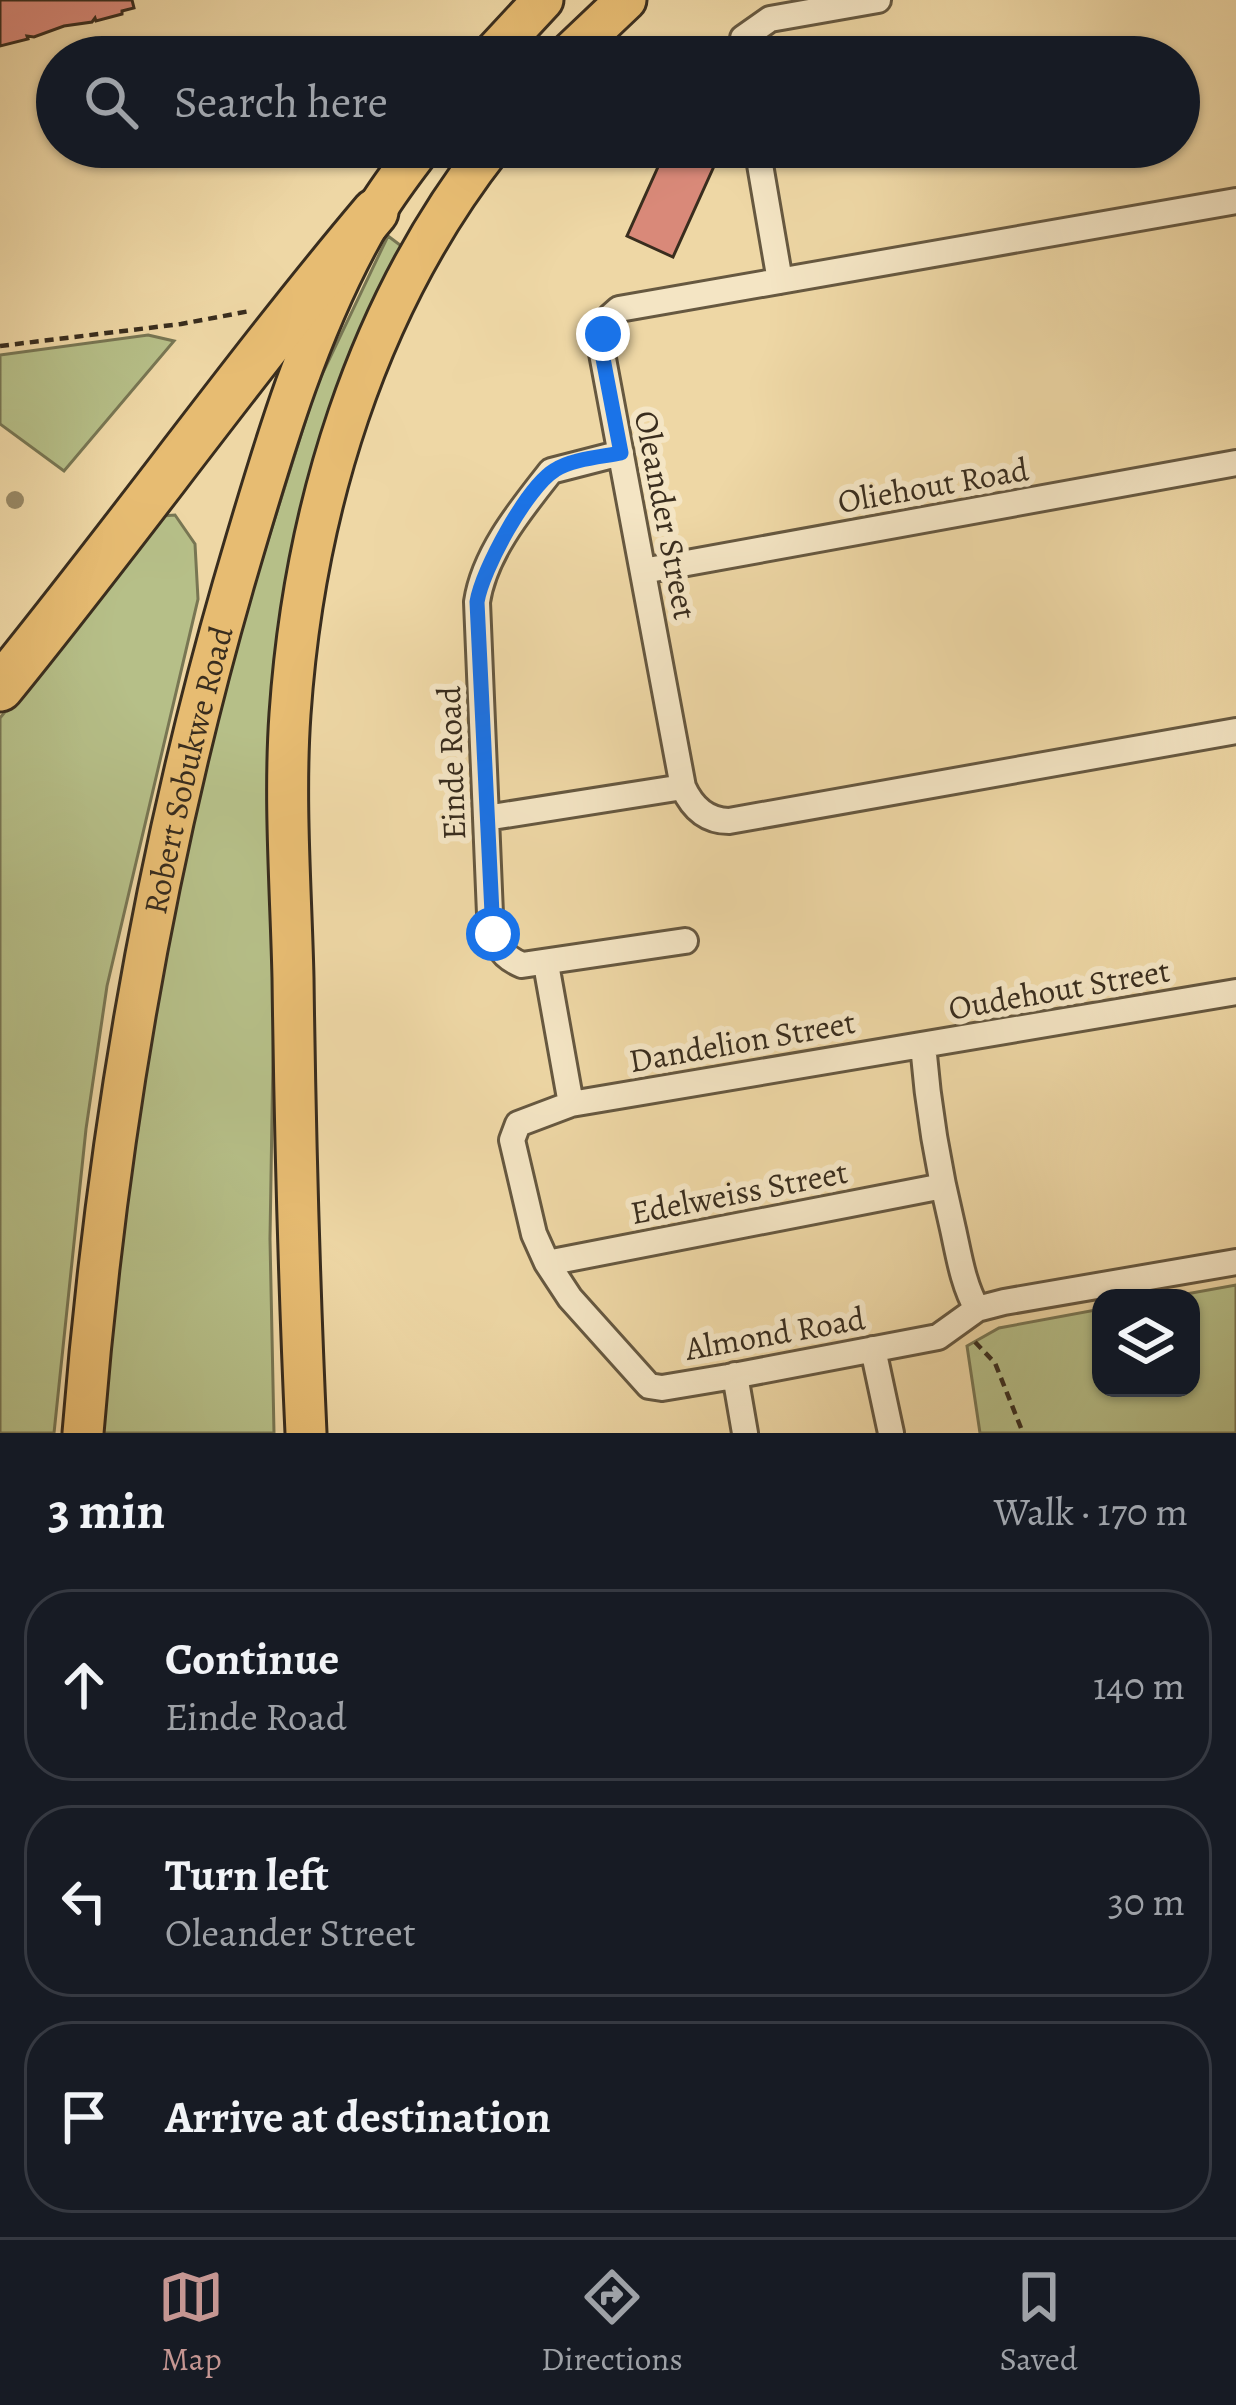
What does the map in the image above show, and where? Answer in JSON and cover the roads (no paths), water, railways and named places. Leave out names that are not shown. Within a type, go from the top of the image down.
[{"type":"highway","points":[[0,688],[104,561],[290,313],[375,212]]},
{"type":"main road","points":[[510,36],[543,0]]},
{"type":"main road","points":[[588,36],[626,0]]},
{"type":"main road","name":"Robert Sobukwe Road","points":[[83,1433],[124,1070],[142,957],[184,769],[244,550],[304,364],[338,282],[375,212],[406,168]]},
{"type":"main road","points":[[306,1433],[295,1203],[290,743],[302,606],[318,516],[358,388],[436,225],[476,168]]},
{"type":"street","points":[[745,36],[770,20],[878,0]]},
{"type":"street","points":[[761,168],[780,281]]},
{"type":"street","name":"Oleander Street","points":[[683,787],[601,348],[610,316],[619,309],[1236,200]]},
{"type":"street","name":"Einde Road","points":[[546,964],[522,965],[505,958],[490,914],[477,602],[480,583],[497,548],[551,471],[621,453]]},
{"type":"street","name":"Oliehout Road","points":[[643,572],[1236,463]]},
{"type":"street","points":[[486,818],[683,787],[689,802],[702,813],[729,821],[1236,731]]},
{"type":"street","points":[[572,1104],[546,964],[685,940]]},
{"type":"street","name":"Oudehout Street","points":[[968,1317],[923,1045],[1236,992]]},
{"type":"street","name":"Dandelion Street","points":[[512,1140],[518,1124],[572,1104],[923,1045]]},
{"type":"street","name":"Almond Road","points":[[512,1140],[534,1234],[547,1263],[570,1298],[649,1386],[662,1388],[938,1337],[968,1317]]},
{"type":"street","name":"Edelweiss Street","points":[[547,1263],[943,1186]]},
{"type":"street","points":[[968,1317],[1236,1262]]},
{"type":"street","points":[[873,1349],[891,1433]]},
{"type":"street","points":[[735,1375],[745,1433]]}]
